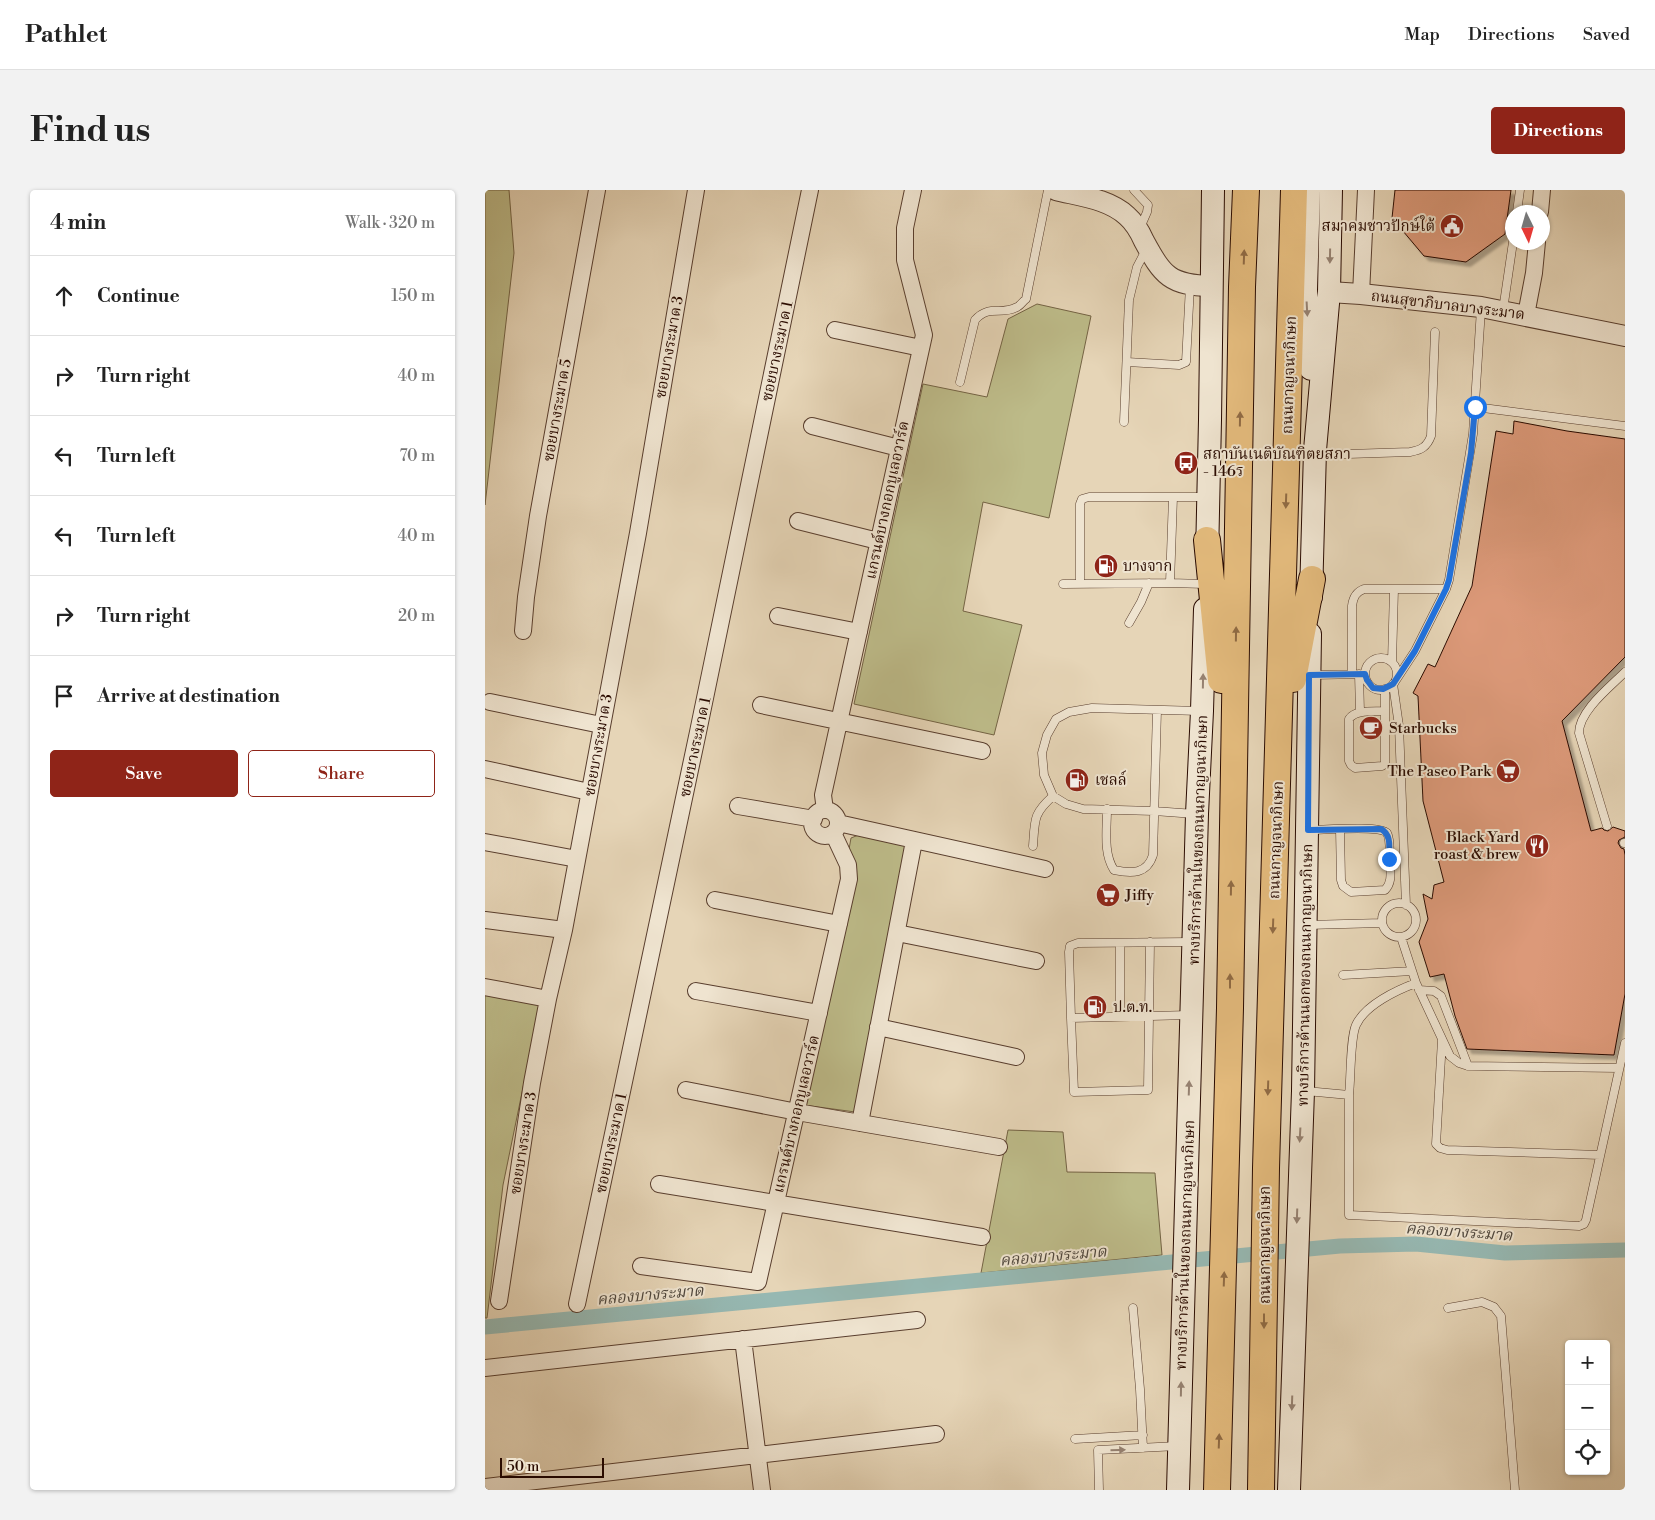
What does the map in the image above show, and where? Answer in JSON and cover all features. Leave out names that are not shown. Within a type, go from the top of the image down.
[{"type":"highway","points":[[1217,1490],[1227,1170],[1242,287],[1246,190]]},
{"type":"highway","name":"ถนนกาญจนาภิเษก","points":[[1261,1490],[1266,1168],[1294,190]]},
{"type":"highway","points":[[1207,540],[1233,805]]},
{"type":"highway","points":[[1278,759],[1312,579]]},
{"type":"main road","name":"ทางบริการด้านในของถนนกาญจนาภิเษก","points":[[1178,1490],[1197,814],[1209,498],[1210,420],[1201,286],[1213,190]]},
{"type":"main road","points":[[1210,420],[1224,285],[1227,190]]},
{"type":"main road","points":[[1309,190],[1306,290],[1315,453]]},
{"type":"main road","name":"ทางบริการด้านนอกของถนนกาญจนาภิเษก","points":[[1289,1490],[1303,1091],[1309,675],[1315,453],[1329,292],[1331,190]]},
{"type":"street","name":"ซอยบางระมาด 5","points":[[523,632],[526,597],[538,516],[597,190]]},
{"type":"street","name":"ซอยบางระมาด 3","points":[[499,1300],[532,1083],[548,998],[564,930],[639,523],[696,190]]},
{"type":"street","name":"ซอยบางระมาด 1","points":[[577,1304],[810,190]]},
{"type":"street","name":"แกรนด์บางกอกบูเลอวาร์ด","points":[[819,814],[924,335],[905,260],[905,228],[913,190]]},
{"type":"street","points":[[1056,190],[1115,207],[1129,217],[1157,264],[1172,280],[1201,286]]},
{"type":"street","points":[[1361,294],[1366,190]]},
{"type":"street","points":[[1541,205],[1542,190]]},
{"type":"street","points":[[1526,315],[1536,250]]},
{"type":"street","name":"ถนนสุขาภิบาลบางระมาด","points":[[1329,292],[1481,307],[1625,336]]},
{"type":"street","points":[[835,330],[921,348]]},
{"type":"street","points":[[812,426],[899,448]]},
{"type":"street","points":[[798,521],[879,541]]},
{"type":"street","points":[[778,616],[859,632]]},
{"type":"street","points":[[490,702],[601,725]]},
{"type":"street","points":[[761,705],[982,751]]},
{"type":"street","points":[[485,770],[589,792]]},
{"type":"street","points":[[738,806],[819,814],[833,812],[837,819],[835,828],[826,836],[817,833],[813,825],[819,814]]},
{"type":"street","points":[[835,828],[914,841],[1045,870]]},
{"type":"street","name":"แกรนด์บางกอกบูเลอวาร์ด","points":[[641,1266],[758,1282],[849,879],[848,866],[835,828]]},
{"type":"street","points":[[859,1123],[914,841]]},
{"type":"street","points":[[485,842],[577,859]]},
{"type":"street","points":[[715,900],[839,924]]},
{"type":"street","points":[[485,920],[564,930]]},
{"type":"street","points":[[897,933],[1036,961]]},
{"type":"street","points":[[485,987],[548,998]]},
{"type":"street","points":[[696,991],[819,1013]]},
{"type":"street","points":[[878,1027],[1016,1057]]},
{"type":"street","points":[[686,1090],[999,1148]]},
{"type":"street","points":[[659,1184],[982,1237]]},
{"type":"street","points":[[485,1368],[917,1320]]},
{"type":"street","points":[[743,1339],[762,1490]]},
{"type":"street","points":[[485,1487],[936,1434]]},
{"type":"lane","points":[[960,382],[975,320],[981,314],[990,310],[1006,310],[1017,307],[1026,299],[1048,190]]},
{"type":"lane","points":[[1124,422],[1130,291],[1143,239],[1148,205],[1134,190]]},
{"type":"lane","points":[[1518,205],[1520,190]]},
{"type":"lane","points":[[1503,311],[1512,250]]},
{"type":"lane","points":[[1127,362],[1179,365],[1186,362],[1201,286]]},
{"type":"lane","points":[[1359,674],[1369,685],[1378,689],[1385,689],[1394,682],[1415,651],[1449,580],[1471,453],[1481,307]]},
{"type":"lane","points":[[1315,453],[1410,452],[1421,450],[1428,444],[1431,436],[1435,332]]},
{"type":"lane","points":[[1475,407],[1625,426]]},
{"type":"lane","points":[[1080,583],[1080,504],[1082,499],[1089,497],[1209,498]]},
{"type":"lane","points":[[1169,582],[1173,497]]},
{"type":"lane","points":[[1063,584],[1169,582],[1205,584]]},
{"type":"lane","points":[[1129,623],[1149,583]]},
{"type":"lane","points":[[1360,712],[1359,674],[1352,606],[1355,595],[1364,589],[1446,589]]},
{"type":"lane","points":[[1392,662],[1394,589]]},
{"type":"lane","points":[[1309,675],[1359,674],[1374,659],[1385,658],[1392,662],[1396,669],[1394,682],[1399,726],[1406,905]]},
{"type":"lane","points":[[1607,826],[1579,733],[1579,725],[1584,714],[1625,672]]},
{"type":"lane","points":[[1385,689],[1385,711],[1385,764],[1382,766],[1355,768],[1349,761],[1349,719],[1354,714],[1360,712],[1385,711]]},
{"type":"lane","points":[[1197,814],[1083,809],[1066,804],[1053,796],[1044,775],[1042,753],[1047,735],[1056,719],[1069,712],[1092,708],[1202,710]]},
{"type":"lane","points":[[1107,810],[1107,856],[1115,870],[1131,872],[1145,869],[1151,863],[1153,855],[1157,710]]},
{"type":"lane","points":[[1033,846],[1036,814],[1053,796]]},
{"type":"lane","points":[[1308,830],[1340,829],[1379,828],[1386,832],[1389,838],[1390,883],[1385,890],[1351,892],[1343,886],[1341,880],[1340,829]]},
{"type":"lane","points":[[1396,904],[1406,905],[1414,912],[1416,923],[1411,932],[1401,937],[1390,935],[1385,931],[1382,923],[1383,914],[1390,906],[1396,904]]},
{"type":"lane","points":[[1305,926],[1382,923]]},
{"type":"lane","points":[[1401,937],[1417,986],[1452,1058],[1459,1064],[1468,1066],[1619,1068]]},
{"type":"lane","points":[[1150,942],[1148,1090],[1073,1092],[1070,946],[1078,943],[1150,942],[1194,942]]},
{"type":"lane","points":[[1120,943],[1121,1016]]},
{"type":"lane","points":[[1343,975],[1412,971]]},
{"type":"lane","points":[[1468,1066],[1441,996],[1434,991],[1417,986],[1388,995],[1365,1014],[1357,1024],[1354,1034],[1349,1095],[1349,1215],[1355,1217],[1579,1226],[1585,1224],[1625,1043]]},
{"type":"lane","points":[[1071,1018],[1191,1015]]},
{"type":"lane","points":[[1442,1039],[1436,1144],[1440,1148],[1447,1150],[1600,1155]]},
{"type":"lane","points":[[1303,1091],[1349,1095]]},
{"type":"lane","points":[[1448,1308],[1482,1302],[1494,1307],[1501,1316],[1515,1490]]},
{"type":"lane","points":[[1133,1308],[1143,1448]]},
{"type":"lane","points":[[1075,1439],[1143,1435]]},
{"type":"lane","points":[[1099,1490],[1098,1450],[1180,1446]]},
{"type":"shaded area","points":[[485,190],[509,190],[514,253],[485,505]]},
{"type":"shaded area","points":[[1037,304],[1091,316],[1049,518],[983,502],[963,611],[1022,625],[994,735],[854,704],[923,384],[987,397],[1008,319]]},
{"type":"shaded area","points":[[861,834],[906,844],[855,1112],[804,1105],[851,838]]},
{"type":"shaded area","points":[[485,994],[540,1005],[503,1185],[487,1318],[485,1318]]},
{"type":"shaded area","points":[[1008,1130],[1063,1132],[1067,1172],[1155,1173],[1162,1255],[981,1273]]},
{"type":"building","name":"สมาคมชาวปักษ์ใต้","points":[[1395,190],[1511,190],[1509,205],[1505,205],[1505,234],[1466,262],[1424,256],[1392,218]]},
{"type":"building","points":[[1514,421],[1625,439],[1625,657],[1562,721],[1591,831],[1602,828],[1608,831],[1613,827],[1625,831],[1625,837],[1619,840],[1618,843],[1624,849],[1625,855],[1625,994],[1614,1055],[1467,1049],[1455,1016],[1444,974],[1430,977],[1419,942],[1428,919],[1423,894],[1432,899],[1434,885],[1444,882],[1423,801],[1418,696],[1413,693],[1428,664],[1435,667],[1472,586],[1496,431],[1513,434]]},
{"type":"waterway","name":"คลองบางระมาด","points":[[485,1327],[1340,1246],[1416,1244],[1505,1253],[1625,1250]]},
{"type":"place","name":"สมาคมชาวปักษ์ใต้","points":[[1452,226]]},
{"type":"place","name":"สถาบันเนติบัณฑิตยสภา - 146ร","points":[[1186,463]]},
{"type":"place","name":"บางจาก","points":[[1106,566]]},
{"type":"place","name":"Starbucks","points":[[1371,728]]},
{"type":"place","name":"The Paseo Park","points":[[1508,771]]},
{"type":"place","name":"เชลล์","points":[[1077,780]]},
{"type":"place","name":"Black Yard roast & brew","points":[[1537,846]]},
{"type":"place","name":"Jiffy","points":[[1108,895]]},
{"type":"place","name":"ป.ต.ท.","points":[[1095,1007]]},
{"type":"route","points":[[1389,859],[1389,838],[1385,831],[1379,828],[1308,830],[1309,675],[1365,674],[1369,685],[1373,688],[1383,689],[1393,684],[1407,665],[1449,580],[1471,453],[1475,407]]}]
